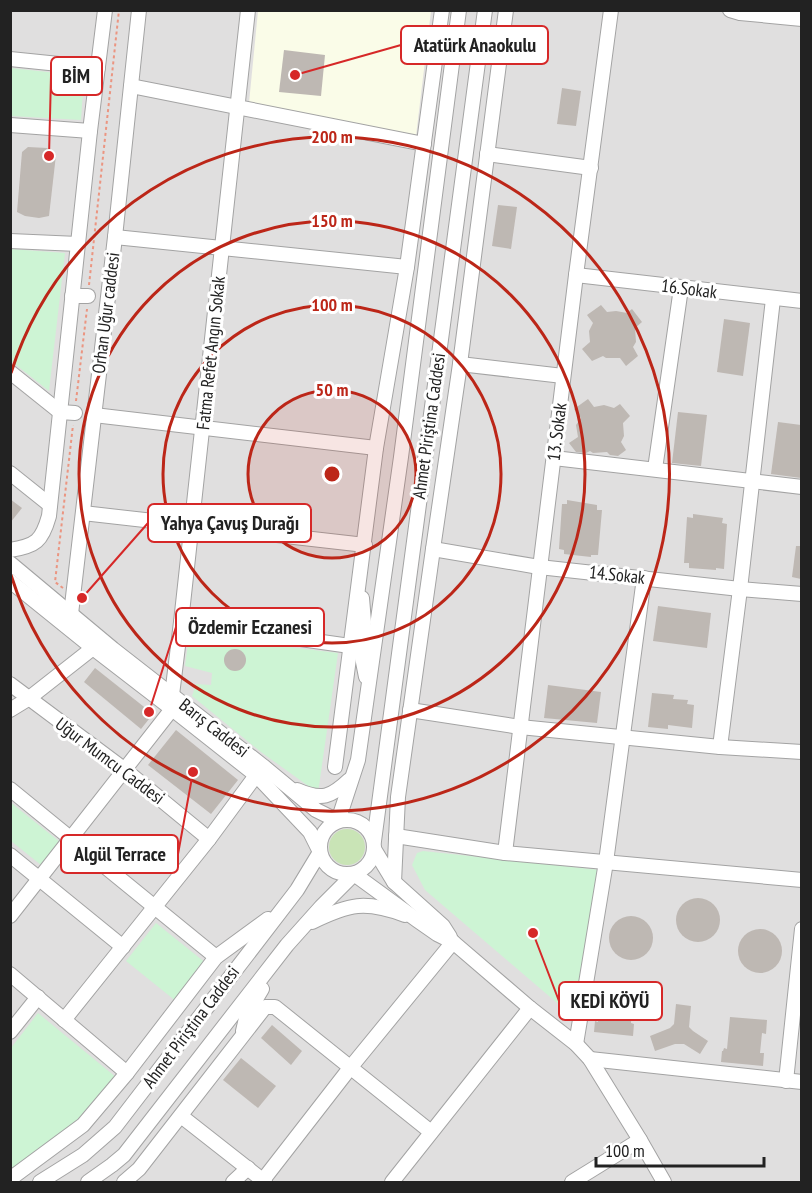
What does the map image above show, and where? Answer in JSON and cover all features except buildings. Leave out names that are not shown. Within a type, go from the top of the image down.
[{"type":"street","points":[[10,550],[34,544],[44,532],[49,516],[105,10]]},
{"type":"street","name":"Orhan Uğur caddesi","points":[[71,614],[116,237],[139,10]]},
{"type":"street","name":"Fatma Refet Angın Sokak","points":[[172,702],[248,10]]},
{"type":"street","points":[[335,767],[376,448],[407,267],[442,10]]},
{"type":"street","name":"Ahmet Piriştina Caddesi","points":[[338,820],[358,760],[403,445],[459,10]]},
{"type":"street","name":"Ahmet Piriştina Caddesi","points":[[374,845],[485,10]]},
{"type":"street","points":[[394,882],[398,797],[460,364],[506,10]]},
{"type":"street","name":"13. Sokak","points":[[505,853],[563,376],[611,10]]},
{"type":"street","points":[[730,10],[801,19]]},
{"type":"street","points":[[10,59],[98,68]]},
{"type":"street","points":[[131,86],[423,144]]},
{"type":"street","points":[[10,125],[90,131]]},
{"type":"street","points":[[487,154],[591,168]]},
{"type":"street","points":[[116,237],[407,267]]},
{"type":"street","points":[[10,241],[78,244]]},
{"type":"street","name":"16.Sokak","points":[[576,275],[801,301]]},
{"type":"street","points":[[655,469],[681,288]]},
{"type":"street","points":[[72,296],[88,296]]},
{"type":"street","points":[[720,747],[773,298]]},
{"type":"street","points":[[460,364],[563,376]]},
{"type":"street","points":[[10,372],[60,412],[75,413]]},
{"type":"street","points":[[94,415],[376,448]]},
{"type":"street","points":[[554,458],[801,487]]},
{"type":"street","points":[[10,473],[50,505]]},
{"type":"street","points":[[83,513],[365,544]]},
{"type":"street","name":"14.Sokak","points":[[433,549],[539,567],[801,594]]},
{"type":"street","name":"Barış Caddesi","points":[[10,563],[113,649],[172,702]]},
{"type":"street","points":[[362,563],[364,622],[361,652],[368,691]]},
{"type":"street","points":[[576,1044],[606,862],[644,578]]},
{"type":"street","name":"Barış Caddesi","points":[[10,581],[93,648],[172,702],[260,771],[287,785],[316,810],[338,820]]},
{"type":"street","points":[[181,622],[350,646]]},
{"type":"street","points":[[10,711],[93,648]]},
{"type":"street","points":[[390,716],[417,660]]},
{"type":"street","name":"Uğur Mumcu Caddesi","points":[[10,684],[125,770],[209,839]]},
{"type":"street","points":[[10,916],[125,770],[172,702]]},
{"type":"street","points":[[410,710],[520,727],[720,747],[801,752]]},
{"type":"street","points":[[64,1020],[155,908],[260,771]]},
{"type":"street","name":"Barış Caddesi","points":[[260,771],[310,832],[320,852]]},
{"type":"street","points":[[287,785],[308,795],[321,797],[336,792],[353,776]]},
{"type":"street","points":[[10,789],[216,957]]},
{"type":"street","points":[[374,845],[373,858],[368,865],[354,874],[336,872],[323,860],[320,852],[322,835],[338,820],[350,819],[365,826],[371,833],[374,845],[394,882],[443,926],[453,942]]},
{"type":"street","points":[[396,836],[505,853],[801,880]]},
{"type":"street","name":"Ahmet Piriştina Caddesi","points":[[40,1182],[83,1155],[115,1127],[297,890],[320,852]]},
{"type":"street","points":[[10,855],[123,947]]},
{"type":"street","points":[[354,874],[437,934],[453,942],[576,1044],[590,1059],[664,1182]]},
{"type":"street","name":"Ahmet Piriştina Caddesi","points":[[88,1182],[124,1155],[302,927],[354,874]]},
{"type":"street","points":[[302,927],[335,911],[352,906],[368,905],[386,908],[417,920]]},
{"type":"street","points":[[10,1179],[83,1125],[127,1073],[216,957],[284,907]]},
{"type":"street","points":[[786,1081],[801,929]]},
{"type":"street","points":[[181,1116],[267,1182],[350,1068],[453,942]]},
{"type":"street","points":[[240,1039],[247,1014],[271,977],[275,960]]},
{"type":"street","points":[[10,974],[127,1073]]},
{"type":"street","points":[[10,1032],[38,997]]},
{"type":"street","points":[[124,1182],[139,1169],[265,1007],[275,1007],[431,1132]]},
{"type":"street","points":[[392,1182],[530,1008]]},
{"type":"street","points":[[590,1059],[801,1082]]},
{"type":"street","points":[[572,1182],[640,1140]]},
{"type":"street","points":[[233,1182],[248,1168]]},
{"type":"shaded area","points":[[10,11],[801,11],[801,1182],[11,1182]]},
{"type":"shaded area","points":[[258,11],[431,11],[416,136],[249,103]]},
{"type":"green space","points":[[11,68],[84,76],[81,120],[11,116]]},
{"type":"green space","points":[[11,249],[65,253],[49,391],[11,361]]},
{"type":"green space","points":[[189,635],[338,653],[318,793],[261,752],[192,696],[196,684],[211,685],[212,673],[185,666]]},
{"type":"green space","points":[[10,802],[60,842],[41,865],[11,841]]},
{"type":"green space","points":[[347,829],[360,834],[365,847],[360,860],[347,865],[334,860],[329,847],[334,834]]},
{"type":"green space","points":[[423,851],[600,870],[578,1007],[573,1012],[563,1008],[425,890],[412,865],[417,853]]},
{"type":"green space","points":[[156,923],[207,964],[177,1002],[126,961]]},
{"type":"green space","points":[[38,1013],[117,1078],[77,1125],[11,1170],[11,1048]]},
{"type":"place","name":"Atatürk Anaokulu","points":[[295,75]]},
{"type":"place","name":"BİM","points":[[49,156]]},
{"type":"place","name":"Yahya Çavuş Durağı","points":[[82,598]]},
{"type":"place","name":"Özdemir Eczanesi","points":[[149,712]]},
{"type":"place","name":"Algül Terrace","points":[[193,772]]},
{"type":"place","name":"KEDİ KÖYÜ","points":[[533,933]]}]
